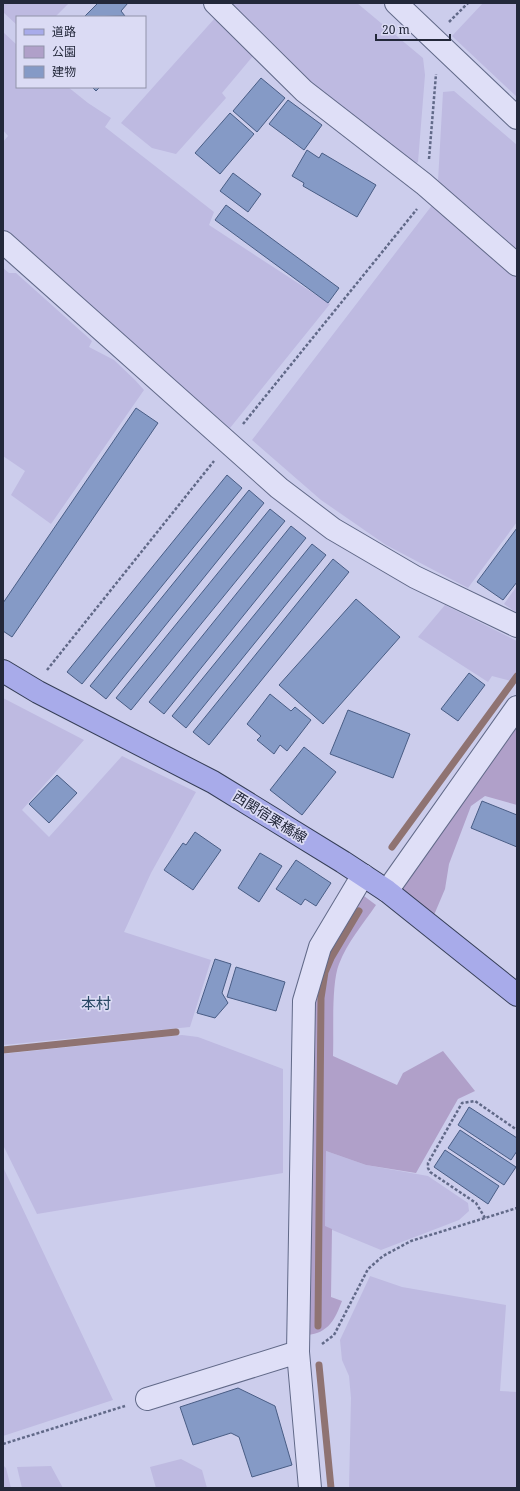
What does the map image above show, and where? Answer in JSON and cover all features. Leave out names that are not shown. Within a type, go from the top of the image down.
[{"type":"main road","name":"西関宿栗橋線","points":[[3,671],[32,689],[214,782],[363,875],[387,891],[517,995]]},
{"type":"street","points":[[215,3],[304,91],[428,187],[517,265]]},
{"type":"street","points":[[396,3],[517,118]]},
{"type":"street","points":[[3,242],[279,488],[333,529],[415,578],[517,626]]},
{"type":"street","points":[[387,891],[517,707]]},
{"type":"street","points":[[310,1488],[298,1352],[304,1001],[320,947],[363,875]]},
{"type":"street","points":[[147,1399],[298,1352]]},
{"type":"path","points":[[32,689],[228,442],[422,202],[428,187],[438,43],[442,30],[468,3]]},
{"type":"path","points":[[485,1218],[476,1203],[430,1172],[428,1162],[462,1103],[467,1101],[475,1101],[517,1130]]},
{"type":"path","points":[[298,1352],[325,1343],[334,1334],[368,1269],[383,1256],[411,1241],[517,1208]]},
{"type":"path","points":[[3,1444],[147,1399]]},
{"type":"shaded area","points":[[3,3],[69,3],[56,16],[16,16],[16,24],[3,12]]},
{"type":"shaded area","points":[[228,3],[357,3],[423,58],[425,75],[418,162],[412,166],[314,90]]},
{"type":"shaded area","points":[[483,3],[517,3],[517,97],[452,36]]},
{"type":"shaded area","points":[[215,18],[253,56],[222,93],[226,98],[176,154],[152,148],[121,123]]},
{"type":"shaded area","points":[[3,32],[16,44],[16,88],[69,88],[88,103],[111,118],[105,127],[214,212],[209,225],[330,304],[230,428],[3,232],[3,142],[8,136],[3,130]]},
{"type":"shaded area","points":[[454,91],[517,145],[517,255],[446,196],[438,181],[443,92]]},
{"type":"shaded area","points":[[433,204],[517,273],[517,522],[468,588],[386,545],[321,500],[252,440]]},
{"type":"shaded area","points":[[3,268],[9,273],[16,273],[92,341],[89,347],[114,360],[144,390],[51,524],[11,495],[25,471],[3,456]]},
{"type":"shaded area","points":[[517,586],[517,613],[504,604]]},
{"type":"shaded area","points":[[445,605],[517,641],[517,672],[511,681],[492,676],[488,682],[418,637]]},
{"type":"shaded area","points":[[3,698],[84,740],[22,810],[49,837],[122,756],[196,792],[151,873],[124,932],[211,960],[190,1027],[3,1045]]},
{"type":"shaded area","points":[[182,1035],[198,1037],[283,1069],[283,1173],[37,1214],[3,1145],[3,1054]]},
{"type":"shaded area","points":[[326,1151],[366,1165],[428,1176],[468,1203],[469,1211],[459,1220],[381,1250],[325,1227]]},
{"type":"shaded area","points":[[3,1167],[113,1400],[3,1436]]},
{"type":"shaded area","points":[[370,1276],[402,1287],[506,1305],[500,1391],[517,1392],[517,1488],[349,1488],[351,1398],[349,1376],[342,1360],[340,1340]]},
{"type":"shaded area","points":[[181,1459],[202,1470],[207,1488],[156,1488],[150,1467]]},
{"type":"shaded area","points":[[3,1465],[6,1468],[11,1488],[3,1488]]},
{"type":"shaded area","points":[[51,1466],[63,1488],[22,1488],[17,1467]]},
{"type":"green space","points":[[517,727],[517,805],[485,796],[471,806],[449,864],[445,889],[434,915],[402,889],[404,883]]},
{"type":"green space","points":[[360,893],[376,905],[346,949],[336,973],[333,1056],[397,1085],[403,1073],[443,1051],[475,1091],[458,1099],[416,1173],[366,1165],[326,1151],[325,1226],[332,1229],[331,1297],[342,1301],[337,1314],[326,1328],[315,1334],[307,1335],[311,1025],[320,963]]},
{"type":"building","points":[[98,3],[128,3],[121,11],[125,16],[85,16]]},
{"type":"building","points":[[261,78],[285,98],[257,132],[233,111]]},
{"type":"building","points":[[288,100],[322,125],[304,150],[269,124]]},
{"type":"building","points":[[230,113],[254,134],[220,174],[195,153]]},
{"type":"building","points":[[307,150],[319,158],[322,153],[376,185],[357,217],[303,186],[304,183],[292,176]]},
{"type":"building","points":[[233,173],[261,194],[248,212],[220,191]]},
{"type":"building","points":[[226,205],[339,288],[328,303],[215,220]]},
{"type":"building","points":[[136,408],[158,423],[12,637],[3,631],[3,603]]},
{"type":"building","points":[[227,475],[242,488],[82,684],[67,672]]},
{"type":"building","points":[[249,490],[264,503],[106,699],[90,686]]},
{"type":"building","points":[[270,509],[285,521],[131,710],[116,698]]},
{"type":"building","points":[[291,526],[306,538],[164,714],[149,702]]},
{"type":"building","points":[[517,528],[517,582],[503,600],[477,582]]},
{"type":"building","points":[[312,544],[326,555],[186,728],[172,716]]},
{"type":"building","points":[[333,559],[349,572],[209,745],[193,732]]},
{"type":"building","points":[[356,599],[400,637],[323,724],[279,685]]},
{"type":"building","points":[[469,673],[485,685],[458,721],[441,709]]},
{"type":"building","points":[[270,694],[291,711],[295,707],[311,720],[287,751],[280,745],[274,754],[257,740],[261,736],[247,724]]},
{"type":"building","points":[[348,710],[410,734],[393,778],[330,754]]},
{"type":"building","points":[[304,747],[336,772],[302,815],[270,790]]},
{"type":"building","points":[[57,775],[77,793],[49,823],[29,804]]},
{"type":"building","points":[[482,801],[517,815],[517,847],[471,828]]},
{"type":"building","points":[[195,832],[221,850],[193,890],[164,870],[183,843],[186,845]]},
{"type":"building","points":[[260,853],[282,866],[259,902],[238,888]]},
{"type":"building","points":[[296,860],[331,883],[316,906],[305,899],[301,905],[276,889]]},
{"type":"building","points":[[215,959],[231,964],[222,993],[228,1003],[215,1018],[197,1013]]},
{"type":"building","points":[[236,967],[285,982],[276,1011],[227,997]]},
{"type":"building","points":[[469,1107],[517,1138],[517,1151],[511,1160],[458,1125]]},
{"type":"building","points":[[460,1130],[516,1167],[504,1185],[448,1148]]},
{"type":"building","points":[[445,1150],[499,1186],[488,1204],[434,1167]]},
{"type":"building","points":[[238,1388],[275,1406],[292,1465],[252,1477],[239,1437],[231,1433],[193,1445],[180,1407]]},
{"type":"waterway","points":[[392,847],[517,676]]},
{"type":"waterway","points":[[318,1326],[321,998],[325,972],[331,958],[359,911]]},
{"type":"waterway","points":[[3,1050],[176,1032]]},
{"type":"waterway","points":[[319,1365],[331,1488]]},
{"type":"district","name":"本村","points":[[96,1004]]}]
